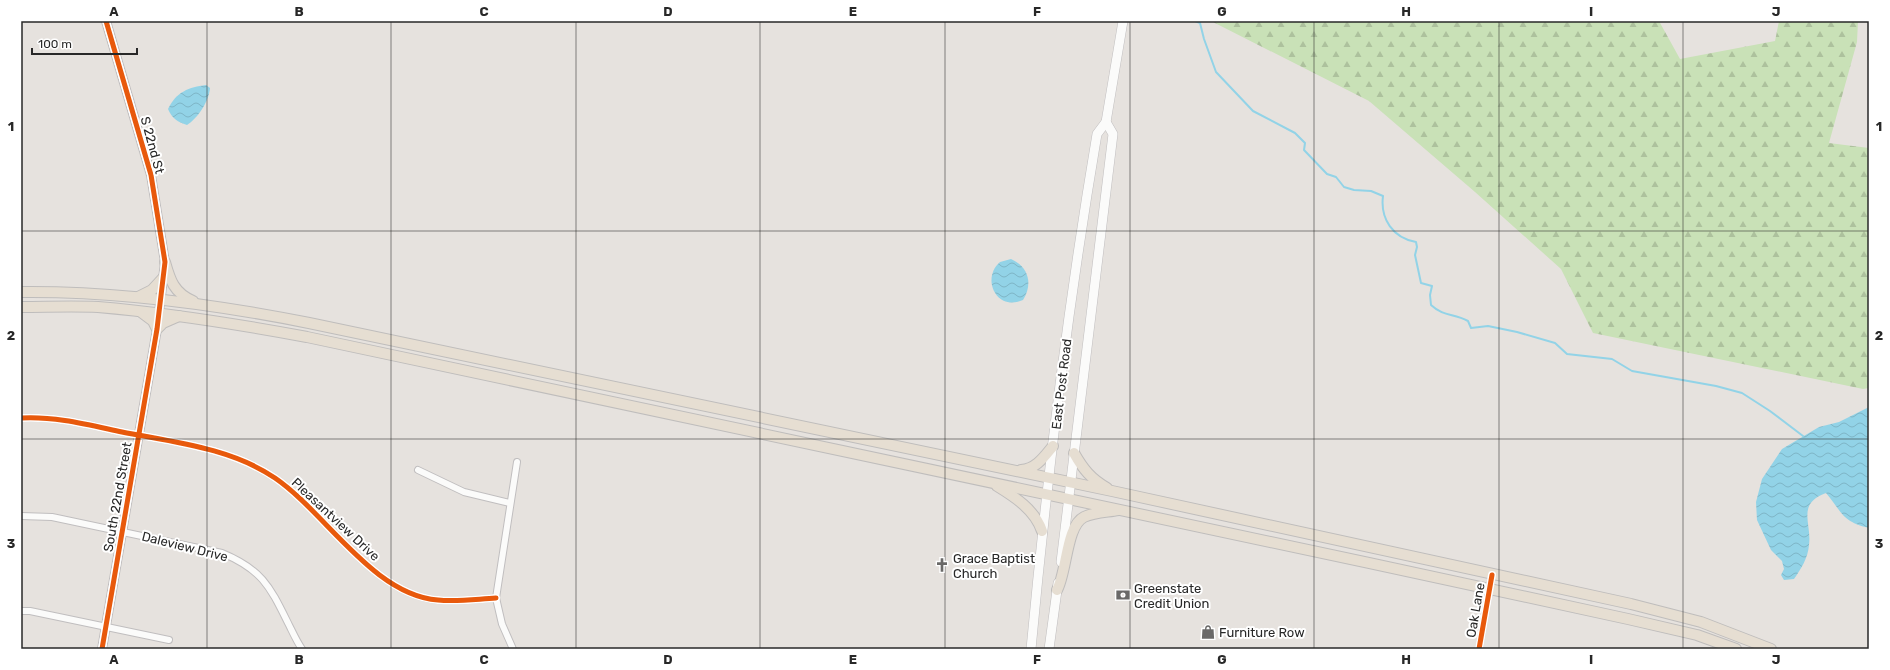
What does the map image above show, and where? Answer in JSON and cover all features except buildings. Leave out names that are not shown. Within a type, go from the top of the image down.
[{"type":"highway","points":[[165,262],[169,279],[174,287],[185,298],[198,304]]},
{"type":"highway","points":[[138,297],[158,285],[164,277]]},
{"type":"highway","points":[[21,292],[96,293],[162,299],[309,323],[1070,482],[1675,615],[1728,631],[1771,649]]},
{"type":"highway","points":[[21,306],[96,307],[159,313],[306,337],[1047,494],[1125,509],[1664,626],[1736,649]]},
{"type":"highway","points":[[140,311],[153,321],[157,329],[163,323],[179,316]]},
{"type":"highway","points":[[1015,471],[1030,469],[1054,446]]},
{"type":"highway","points":[[1074,453],[1083,469],[1091,478],[1112,491]]},
{"type":"highway","points":[[990,482],[1022,503],[1038,520],[1042,530]]},
{"type":"highway","points":[[1057,590],[1062,580],[1068,548],[1075,527],[1083,518],[1125,509]]},
{"type":"main road","name":"East Post Road","points":[[1031,649],[1042,530],[1082,221],[1097,134],[1106,122],[1123,21]]},
{"type":"main road","name":"East Post Road","points":[[1049,649],[1069,498],[1113,134],[1106,122]]},
{"type":"street","name":"S 22nd St","points":[[106,21],[151,175],[165,262],[164,277]]},
{"type":"street","name":"South 22nd Street","points":[[102,649],[140,435],[162,299],[164,277]]},
{"type":"street","name":"Pleasantview Drive","points":[[21,418],[53,418],[140,435],[228,456],[274,477],[295,493],[377,574],[395,586],[417,596],[437,600],[456,601],[496,598]]},
{"type":"street","points":[[513,649],[502,624],[496,598],[517,462]]},
{"type":"street","points":[[418,470],[464,492],[510,503]]},
{"type":"street","name":"Daleview Drive","points":[[21,516],[52,517],[222,553],[237,559],[252,568],[271,588],[302,649]]},
{"type":"street","name":"Oak Lane","points":[[1479,649],[1492,575]]},
{"type":"street","points":[[21,610],[169,640]]},
{"type":"green space","points":[[1211,21],[1659,21],[1680,59],[1775,41],[1779,21],[1858,21],[1857,42],[1829,143],[1869,148],[1869,388],[1863,389],[1593,333],[1561,269],[1475,192],[1369,101]]},
{"type":"water","points":[[206,85],[210,88],[208,98],[202,109],[191,122],[187,125],[178,121],[171,115],[168,109],[179,94],[194,87]]},
{"type":"water","points":[[1011,259],[1022,267],[1028,276],[1028,288],[1023,300],[1013,302],[1005,301],[999,297],[994,292],[992,284],[994,269],[1000,262]]},
{"type":"water","points":[[1869,407],[1869,528],[1853,522],[1843,515],[1826,493],[1817,497],[1808,508],[1809,545],[1806,559],[1794,579],[1784,580],[1781,575],[1784,569],[1782,561],[1771,550],[1757,520],[1756,502],[1762,479],[1782,449],[1819,427],[1839,422]]},
{"type":"waterway","points":[[1195,21],[1200,23],[1216,72],[1253,111],[1295,133],[1305,143],[1304,150],[1327,174],[1336,177],[1344,187],[1354,190],[1371,191],[1383,196],[1384,212],[1386,220],[1390,226],[1401,236],[1416,242],[1417,247],[1415,255],[1421,283],[1432,286],[1430,295],[1431,305],[1436,309],[1468,321],[1471,328],[1488,326],[1517,332],[1555,343],[1567,354],[1612,359],[1632,371],[1716,386],[1742,393],[1770,411],[1803,436]]},
{"type":"cycle path","points":[[102,649],[157,329],[165,262],[151,175],[106,21]]},
{"type":"cycle path","points":[[21,418],[46,418],[85,424],[181,443],[221,453],[240,460],[275,478],[294,493],[351,550],[392,584],[414,595],[445,601],[496,598]]},
{"type":"cycle path","points":[[1479,649],[1492,575]]},
{"type":"place","name":"Grace Baptist Church","points":[[942,565]]},
{"type":"place","name":"Greenstate Credit Union","points":[[1123,595]]},
{"type":"place","name":"Furniture Row","points":[[1208,632]]}]
